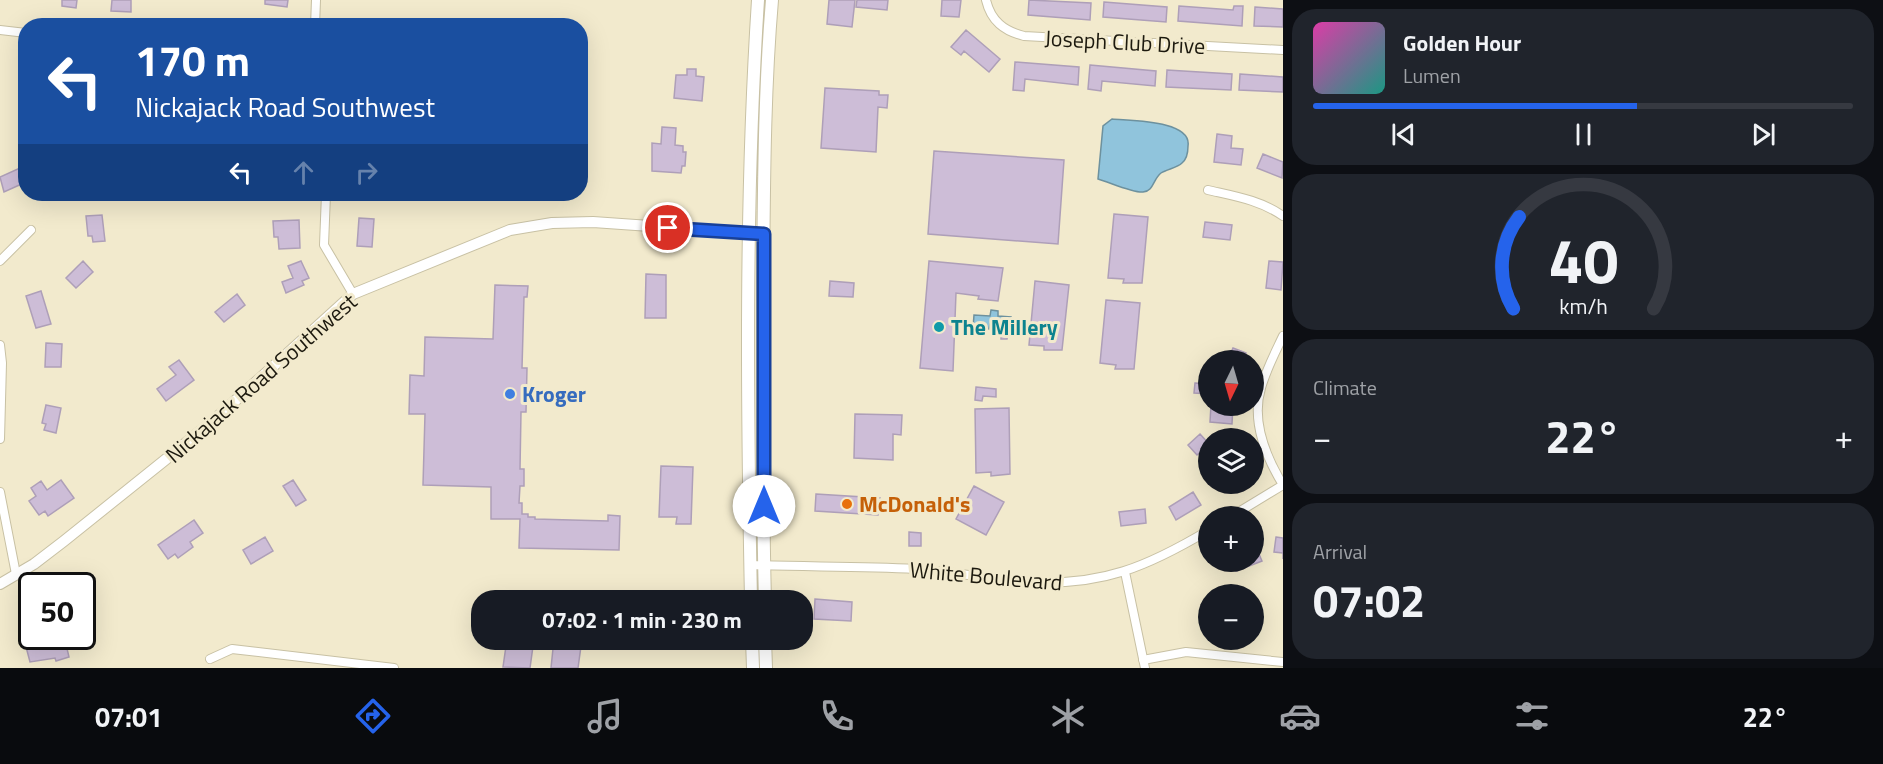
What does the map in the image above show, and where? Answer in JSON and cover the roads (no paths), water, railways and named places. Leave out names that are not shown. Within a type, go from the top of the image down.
[{"type":"main road","points":[[751,590],[748,461],[751,116],[758,0]]},
{"type":"main road","points":[[765,590],[765,81],[772,0]]},
{"type":"main road","points":[[752,650],[753,668]]},
{"type":"main road","points":[[765,650],[766,668]]},
{"type":"street","points":[[315,18],[316,0]]},
{"type":"street","name":"Joseph Club Drive","points":[[986,0],[992,16],[998,23],[1012,33],[1024,36],[1283,50]]},
{"type":"street","points":[[0,30],[18,32]]},
{"type":"street","points":[[1208,190],[1247,198],[1283,216]]},
{"type":"street","points":[[326,201],[324,245],[353,294]]},
{"type":"street","name":"Nickajack Road Southwest","points":[[0,584],[57,547],[165,460],[222,413],[353,294],[510,230],[552,222],[593,222],[764,234]]},
{"type":"street","points":[[0,261],[32,230]]},
{"type":"street","points":[[1248,506],[1283,485],[1270,463],[1263,442],[1258,410],[1260,390],[1283,336]]},
{"type":"street","points":[[0,345],[2,363],[0,439]]},
{"type":"street","points":[[0,492],[16,573]]},
{"type":"street","name":"White Boulevard","points":[[751,565],[917,569],[1028,582],[1073,583],[1099,579],[1135,569],[1198,537]]},
{"type":"street","points":[[1125,572],[1144,664],[1186,652],[1283,662]]},
{"type":"street","points":[[210,659],[232,649],[394,668]]},
{"type":"water","points":[[1112,119],[1158,124],[1180,131],[1187,137],[1188,148],[1185,160],[1158,175],[1151,187],[1143,192],[1098,179],[1103,126]]},
{"type":"water","points":[[991,310],[998,311],[998,316],[1011,317],[1010,325],[990,324],[989,329],[973,328],[974,315],[990,316]]},
{"type":"place","name":"The Millery","points":[[939,327]]},
{"type":"place","name":"Kroger","points":[[510,394]]},
{"type":"place","name":"McDonald's","points":[[847,504]]}]
